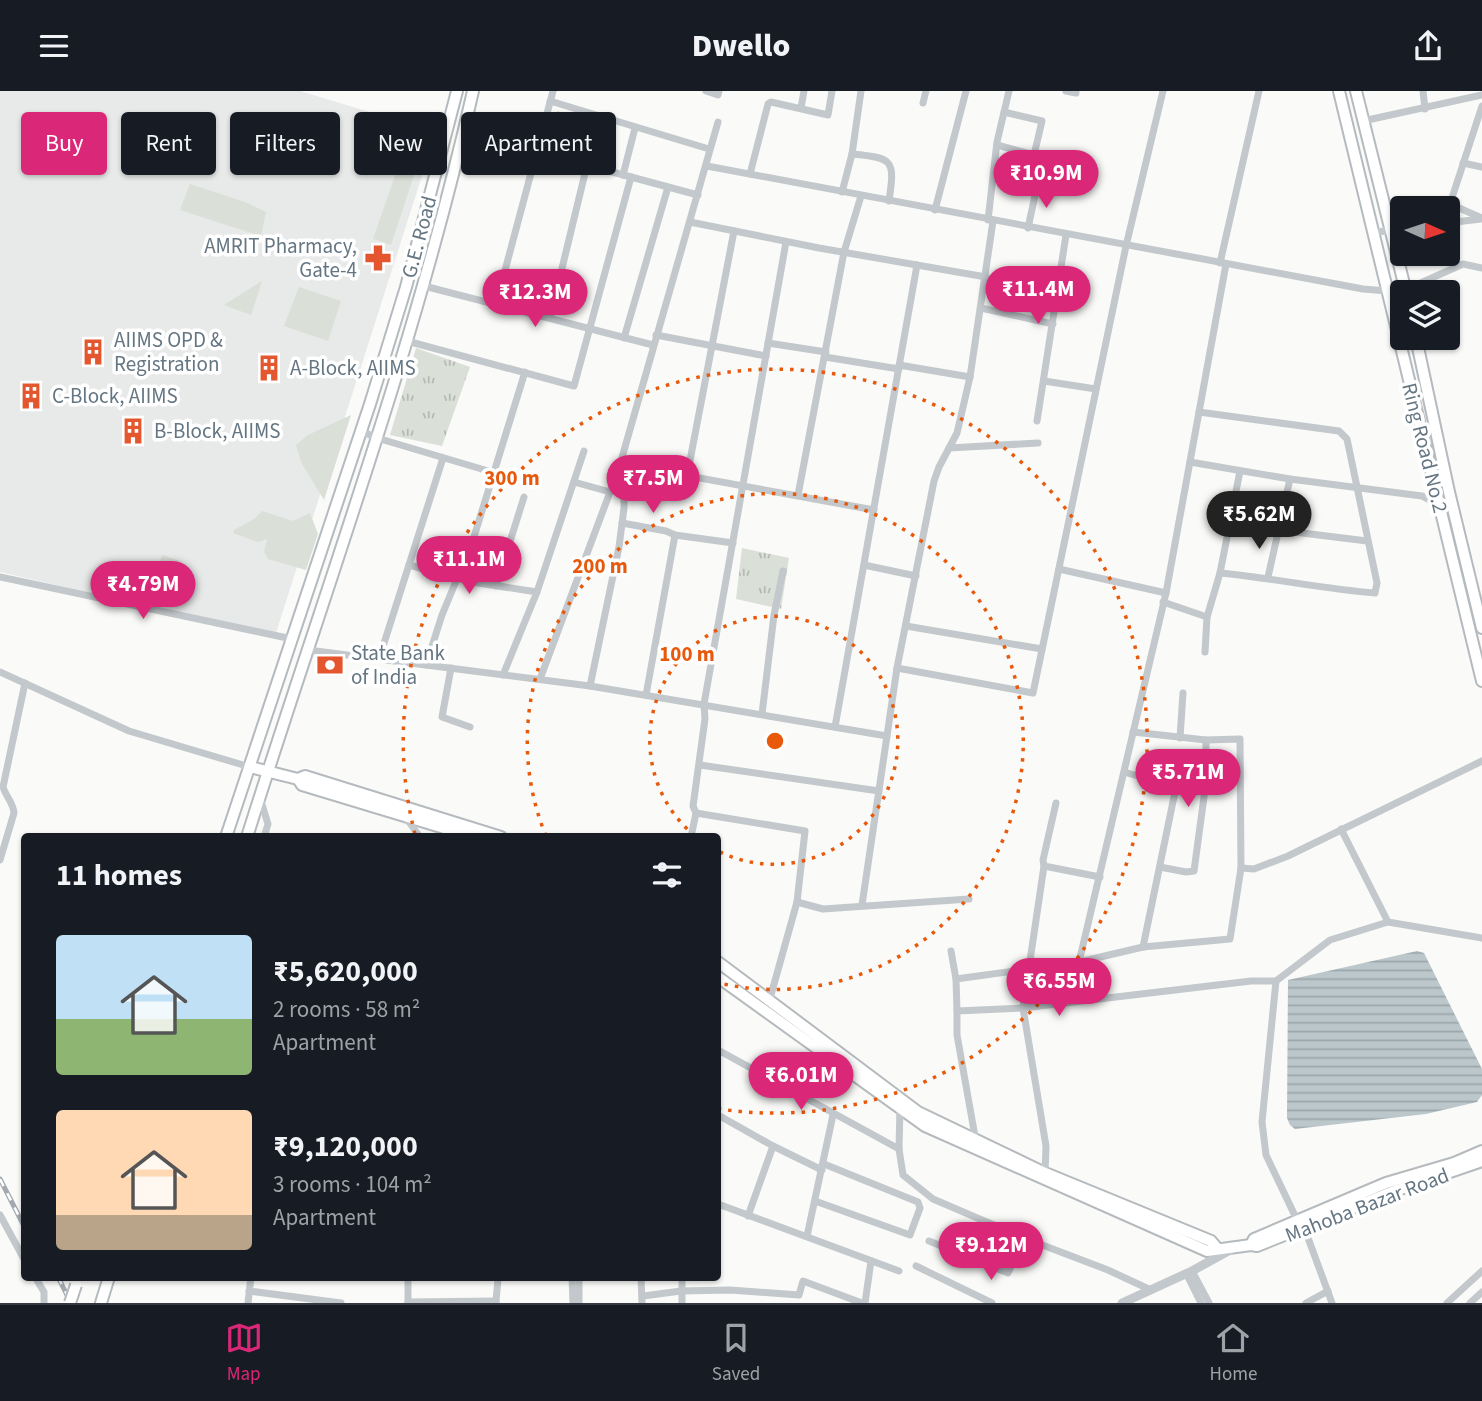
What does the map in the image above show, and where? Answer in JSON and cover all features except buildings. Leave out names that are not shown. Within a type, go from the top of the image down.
[{"type":"main road","name":"G.E. Road","points":[[227,833],[401,302],[457,91]]},
{"type":"main road","points":[[248,833],[424,286],[473,91]]},
{"type":"main road","name":"Ring Road No.2","points":[[1339,91],[1482,681]]},
{"type":"main road","points":[[1356,91],[1390,209]]},
{"type":"main road","name":"Ring Road No.2","points":[[1419,350],[1482,628]]},
{"type":"main road","points":[[250,767],[298,779],[305,776],[463,833]]},
{"type":"main road","points":[[401,811],[486,833]]},
{"type":"main road","points":[[721,964],[900,1104]]},
{"type":"main road","points":[[721,979],[900,1104],[975,1145],[1207,1251],[1233,1248]]},
{"type":"main road","points":[[975,1145],[1211,1241],[1217,1248]]},
{"type":"main road","name":"Mahoba Bazar Road","points":[[1440,1172],[1482,1151]]},
{"type":"main road","name":"Mahoba Bazar Road","points":[[1233,1248],[1251,1245],[1254,1239],[1301,1223],[1386,1183],[1482,1161]]},
{"type":"main road","points":[[70,1303],[77,1281]]},
{"type":"main road","points":[[101,1303],[108,1281]]},
{"type":"street","points":[[547,112],[553,91]]},
{"type":"street","points":[[706,91],[718,95],[719,91]]},
{"type":"street","points":[[801,108],[804,91]]},
{"type":"street","points":[[750,174],[768,104],[771,102],[828,115],[832,91]]},
{"type":"street","points":[[842,192],[852,154],[861,91]]},
{"type":"street","points":[[923,103],[926,91]]},
{"type":"street","points":[[935,210],[966,91]]},
{"type":"street","points":[[862,905],[898,668],[934,481],[957,433],[970,377],[986,277],[997,145],[1009,91]]},
{"type":"street","points":[[1066,91],[1076,91]]},
{"type":"street","points":[[898,668],[1033,693],[1126,246],[1163,91]]},
{"type":"street","points":[[1079,963],[1166,593],[1223,264],[1259,91]]},
{"type":"street","points":[[1423,91],[1425,109]]},
{"type":"street","points":[[1363,121],[1482,95]]},
{"type":"street","points":[[550,101],[709,149]]},
{"type":"street","points":[[1453,196],[1482,106]]},
{"type":"street","points":[[997,145],[1034,155],[1042,121],[1004,112]]},
{"type":"street","points":[[540,679],[619,468],[718,123]]},
{"type":"street","points":[[623,175],[635,128]]},
{"type":"street","points":[[852,154],[879,157],[891,165],[893,173],[889,201]]},
{"type":"street","points":[[1463,163],[1482,167]]},
{"type":"street","points":[[707,166],[1223,264],[1387,291]]},
{"type":"street","points":[[616,173],[698,195]]},
{"type":"street","points":[[496,304],[532,175]]},
{"type":"street","points":[[550,318],[585,175]]},
{"type":"street","points":[[407,341],[574,386],[631,177]]},
{"type":"street","points":[[1028,228],[1037,186]]},
{"type":"street","points":[[624,338],[668,187]]},
{"type":"street","points":[[799,495],[844,252],[861,196]]},
{"type":"street","points":[[1460,208],[1482,218],[1460,221]]},
{"type":"street","points":[[690,222],[786,242],[986,277]]},
{"type":"street","points":[[1373,233],[1390,230]]},
{"type":"street","points":[[687,476],[734,231]]},
{"type":"street","points":[[1037,421],[1066,235]]},
{"type":"street","points":[[692,833],[705,719],[704,704],[786,242]]},
{"type":"street","points":[[1429,280],[1463,264],[1482,268]]},
{"type":"street","points":[[835,727],[917,265]]},
{"type":"street","points":[[424,286],[653,345]]},
{"type":"street","points":[[981,308],[1053,324]]},
{"type":"street","points":[[656,335],[766,356]]},
{"type":"street","points":[[768,343],[970,377]]},
{"type":"street","points":[[426,665],[442,615],[473,540],[525,372]]},
{"type":"street","points":[[1044,381],[1096,389]]},
{"type":"street","points":[[1199,412],[1339,431],[1347,439],[1377,583],[1375,593],[1323,589],[1268,577],[1220,573]]},
{"type":"street","points":[[361,431],[495,474]]},
{"type":"street","points":[[949,448],[1038,443]]},
{"type":"street","points":[[503,675],[537,593],[584,451]]},
{"type":"street","points":[[379,659],[443,457]]},
{"type":"street","points":[[1190,462],[1290,479],[1422,496],[1438,504]]},
{"type":"street","points":[[619,468],[636,467],[874,510]]},
{"type":"street","points":[[590,686],[622,523],[624,492],[619,468]]},
{"type":"street","points":[[1205,652],[1207,617],[1220,573],[1240,471]]},
{"type":"street","points":[[1268,577],[1290,479]]},
{"type":"street","points":[[574,482],[610,492]]},
{"type":"street","points":[[496,586],[523,497]]},
{"type":"street","points":[[622,523],[675,535],[733,543]]},
{"type":"street","points":[[1278,530],[1367,541]]},
{"type":"street","points":[[646,695],[675,535]]},
{"type":"street","points":[[409,565],[457,578],[537,593]]},
{"type":"street","points":[[864,565],[916,576]]},
{"type":"street","points":[[1059,569],[1166,593]]},
{"type":"street","points":[[762,714],[774,615],[783,571]]},
{"type":"street","points":[[0,577],[292,639]]},
{"type":"street","points":[[1163,602],[1207,617]]},
{"type":"street","points":[[906,626],[1042,649]]},
{"type":"street","points":[[308,650],[590,686],[887,736]]},
{"type":"street","points":[[451,668],[442,717],[470,727]]},
{"type":"street","points":[[0,672],[129,731],[250,767]]},
{"type":"street","points":[[0,860],[14,813],[14,806],[2,786],[25,683]]},
{"type":"street","points":[[1180,738],[1183,693]]},
{"type":"street","points":[[956,979],[1079,963],[1143,947],[1230,939],[1241,868],[1240,739],[1206,740],[1133,732]]},
{"type":"street","points":[[1160,867],[1194,871],[1206,782],[1206,740]]},
{"type":"street","points":[[1241,868],[1254,869],[1288,856],[1482,761]]},
{"type":"street","points":[[700,765],[879,791]]},
{"type":"street","points":[[1124,772],[1176,787],[1204,788]]},
{"type":"street","points":[[1143,947],[1176,787]]},
{"type":"street","points":[[260,798],[268,824],[265,833]]},
{"type":"street","points":[[1045,1173],[1046,1146],[1023,1008],[1043,860],[1056,803]]},
{"type":"street","points":[[401,811],[417,833]]},
{"type":"street","points":[[696,814],[805,831],[797,902],[766,1012]]},
{"type":"street","points":[[1341,829],[1388,922]]},
{"type":"street","points":[[1044,866],[1100,877]]},
{"type":"street","points":[[797,902],[823,909],[969,899]]},
{"type":"street","points":[[957,1011],[1023,1008],[1251,981],[1276,981],[1330,940],[1388,922],[1482,938]]},
{"type":"street","points":[[950,951],[956,979],[957,1035],[975,1145]]},
{"type":"street","points":[[1276,981],[1262,1122],[1266,1156],[1301,1223],[1332,1303]]},
{"type":"street","points":[[721,1052],[899,1149]]},
{"type":"street","points":[[900,1104],[899,1149],[903,1175],[933,1199],[1024,1238],[1108,1269],[1151,1290]]},
{"type":"street","points":[[807,1235],[833,1115]]},
{"type":"street","points":[[721,1117],[773,1146],[918,1202],[920,1208],[909,1235],[816,1201]]},
{"type":"street","points":[[748,1216],[773,1146]]},
{"type":"street","points":[[721,1204],[899,1271]]},
{"type":"street","points":[[0,1215],[21,1254]]},
{"type":"street","points":[[929,1241],[1008,1273],[1024,1238]]},
{"type":"street","name":"Mahoba Bazar Road","points":[[1122,1303],[1233,1248]]},
{"type":"street","points":[[641,1281],[643,1300],[681,1291],[730,1290],[798,1299],[803,1281],[863,1303],[871,1261]]},
{"type":"street","points":[[916,1266],[992,1303]]},
{"type":"street","points":[[1447,1303],[1482,1271]]},
{"type":"street","points":[[1189,1272],[1201,1303]]},
{"type":"street","points":[[1189,1272],[1209,1303]]},
{"type":"street","points":[[37,1281],[44,1292],[44,1303]]},
{"type":"street","points":[[248,1303],[250,1281]]},
{"type":"street","points":[[408,1281],[408,1303],[496,1302],[498,1281]]},
{"type":"street","points":[[572,1281],[573,1303]]},
{"type":"street","points":[[579,1281],[579,1303]]},
{"type":"street","points":[[682,1281],[682,1303]]},
{"type":"street","points":[[249,1291],[341,1303]]},
{"type":"street","points":[[1306,1303],[1328,1291]]},
{"type":"street","points":[[1470,1303],[1482,1292]]},
{"type":"shaded area","points":[[0,91],[300,91],[370,112],[354,112],[354,175],[422,175],[275,636],[0,572]]},
{"type":"shaded area","points":[[1417,951],[1424,953],[1482,1069],[1482,1095],[1477,1102],[1426,1114],[1295,1129],[1287,1118],[1288,980]]},
{"type":"green space","points":[[395,175],[414,175],[391,245],[373,239]]},
{"type":"green space","points":[[190,184],[245,202],[266,212],[261,236],[180,210]]},
{"type":"green space","points":[[262,281],[251,315],[224,305]]},
{"type":"green space","points":[[299,287],[341,301],[328,341],[284,326]]},
{"type":"green space","points":[[416,348],[470,367],[442,446],[390,435]]},
{"type":"green space","points":[[351,415],[324,500],[302,464],[296,445],[308,435]]},
{"type":"green space","points":[[262,511],[293,521],[310,513],[318,534],[306,570],[268,559],[264,552],[267,539],[258,542],[233,533]]},
{"type":"green space","points":[[742,548],[789,558],[781,609],[736,599]]},
{"type":"green space","points":[[162,555],[180,561],[163,598],[151,595]]},
{"type":"railway","points":[[0,1179],[21,1220]]},
{"type":"railway","points":[[60,1281],[71,1303]]},
{"type":"place","name":"AMRIT Pharmacy, Gate-4","points":[[378,258]]},
{"type":"place","name":"AIIMS OPD & Registration","points":[[93,352]]},
{"type":"place","name":"A-Block, AIIMS","points":[[269,368]]},
{"type":"place","name":"C-Block, AIIMS","points":[[31,396]]},
{"type":"place","name":"B-Block, AIIMS","points":[[133,431]]},
{"type":"place","name":"State Bank of India","points":[[330,665]]}]
